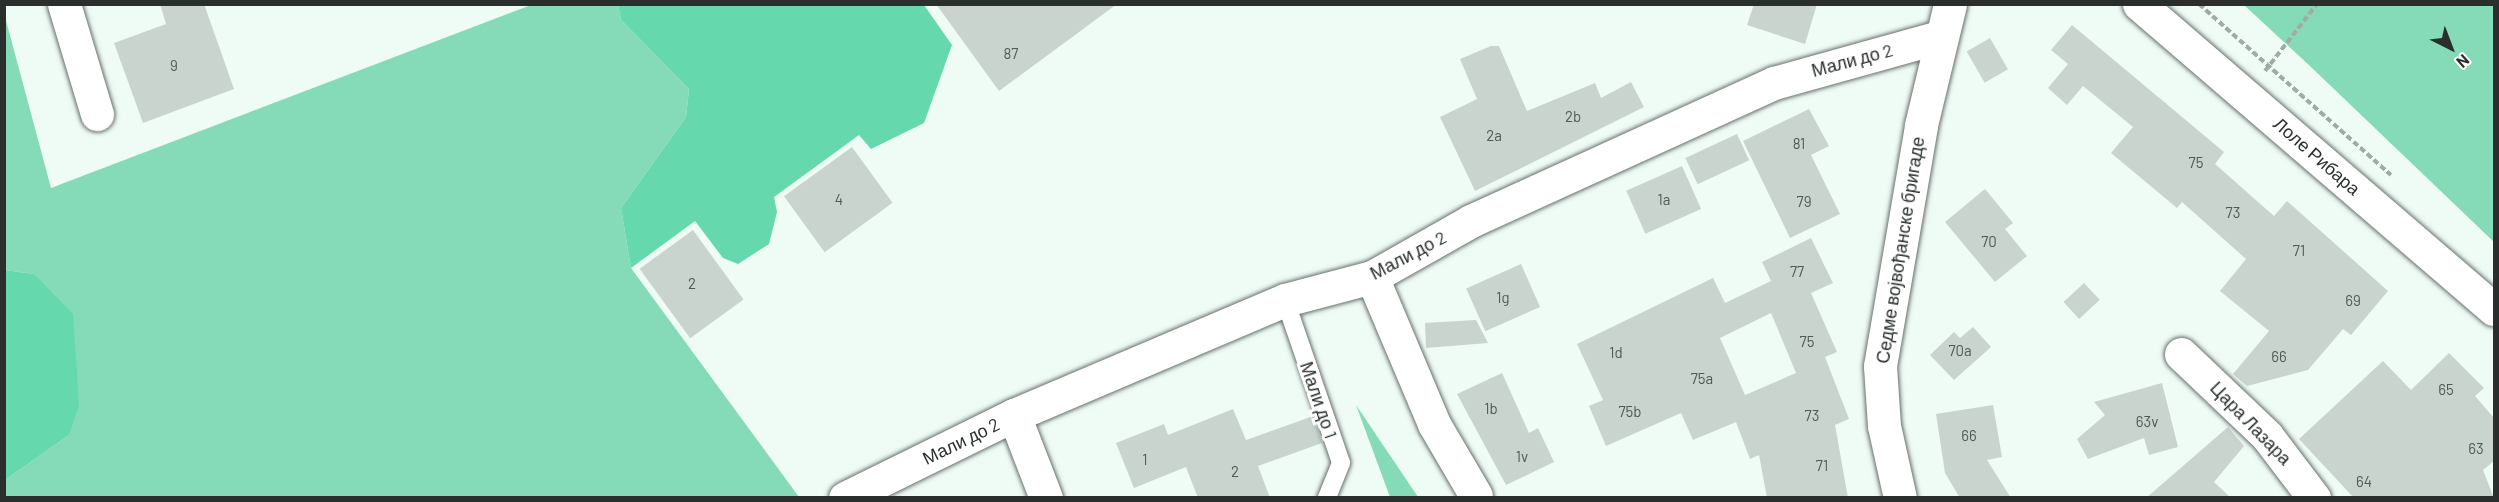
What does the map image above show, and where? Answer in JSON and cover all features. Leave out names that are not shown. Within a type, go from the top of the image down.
[{"type":"street","points":[[64,4],[97,114]]},
{"type":"street","name":"Лоле Рибара","points":[[2139,4],[2494,309]]},
{"type":"street","name":"Мали до 2","points":[[845,498],[1014,415],[1285,300],[1372,277],[1470,221],[1774,83],[1952,14]]},
{"type":"street","name":"Седме војвођанске бригаде","points":[[1900,498],[1884,426],[1880,366],[1952,14]]},
{"type":"street","points":[[1372,277],[1434,424],[1476,496]]},
{"type":"street","name":"Цара Лазара","points":[[2181,354],[2267,436],[2314,498]]},
{"type":"street","points":[[1014,415],[1046,498]]},
{"type":"lane","name":"Мали до 1","points":[[1285,300],[1341,463],[1328,498]]},
{"type":"path","points":[[2199,4],[2270,64],[2399,182]]},
{"type":"path","points":[[2246,96],[2317,4]]},
{"type":"green space","points":[[531,5],[618,5],[621,20],[689,89],[686,117],[621,208],[631,268],[799,497],[5,497],[5,480],[69,435],[34,274],[5,270],[4,13],[51,188]]},
{"type":"green space","points":[[618,5],[924,5],[952,45],[924,123],[871,149],[859,135],[774,197],[777,212],[769,244],[738,264],[723,258],[695,221],[631,268],[621,208],[686,117],[689,89],[621,20]]},
{"type":"green space","points":[[2244,5],[2494,5],[2494,242],[2311,67]]},
{"type":"green space","points":[[5,270],[34,274],[73,314],[79,405],[69,435],[5,480]]},
{"type":"green space","points":[[1356,405],[1418,497],[1390,497]]},
{"type":"building","points":[[160,4],[204,4],[234,89],[143,123],[114,43],[166,24]]},
{"type":"building","points":[[936,4],[1117,4],[999,91]]},
{"type":"building","points":[[1754,4],[1817,4],[1805,44],[1747,25]]},
{"type":"building","points":[[2072,25],[2224,152],[2215,164],[2274,216],[2287,201],[2388,291],[2351,335],[2343,329],[2308,370],[2247,386],[2233,374],[2269,331],[2220,291],[2246,259],[2182,202],[2177,208],[2111,153],[2133,127],[2083,86],[2067,105],[2048,88],[2068,64],[2051,50]]},
{"type":"building","points":[[1990,38],[2008,69],[1985,83],[1967,52]]},
{"type":"building","points":[[1491,46],[1499,46],[1527,111],[1595,83],[1601,98],[1631,82],[1644,107],[1475,191],[1440,117],[1477,99],[1460,59]]},
{"type":"building","points":[[1809,109],[1829,146],[1811,155],[1840,214],[1790,238],[1743,141]]},
{"type":"building","points":[[1737,134],[1749,160],[1698,184],[1685,158]]},
{"type":"building","points":[[852,147],[893,203],[825,252],[784,196]]},
{"type":"building","points":[[1682,166],[1701,209],[1645,234],[1626,191]]},
{"type":"building","points":[[1985,189],[2013,223],[2005,229],[2027,256],[1995,282],[1945,222]]},
{"type":"building","points":[[693,230],[744,300],[690,338],[640,269]]},
{"type":"building","points":[[1811,238],[1833,283],[1811,293],[1837,352],[1825,357],[1849,419],[1835,425],[1848,498],[1767,498],[1759,455],[1750,459],[1736,422],[1693,440],[1681,413],[1606,446],[1589,406],[1603,400],[1577,344],[1713,278],[1725,303],[1771,281],[1762,262]],"holes":[[[1771,313],[1796,373],[1745,395],[1720,338]]]},
{"type":"building","points":[[1521,264],[1540,307],[1485,331],[1466,288]]},
{"type":"building","points":[[2084,283],[2100,300],[2079,319],[2064,302]]},
{"type":"building","points":[[1476,320],[1488,343],[1426,348],[1425,323]]},
{"type":"building","points":[[1973,327],[1991,347],[1954,380],[1930,355],[1954,332],[1960,338]]},
{"type":"building","points":[[2449,353],[2484,388],[2475,396],[2494,418],[2494,461],[2483,470],[2494,498],[2354,498],[2299,439],[2383,361],[2411,390]]},
{"type":"building","points":[[1502,373],[1529,433],[1538,428],[1554,462],[1506,485],[1457,394]]},
{"type":"building","points":[[2162,383],[2178,447],[2149,455],[2144,438],[2088,459],[2077,439],[2105,415],[2094,402]]},
{"type":"building","points":[[1993,405],[2002,457],[1987,460],[2011,498],[1960,498],[1945,473],[1936,414]]},
{"type":"building","points":[[1233,409],[1246,440],[1313,416],[1322,443],[1258,466],[1270,498],[1198,498],[1186,467],[1134,488],[1116,443],[1164,424],[1168,435]]},
{"type":"building","points":[[2228,427],[2244,446],[2214,482],[2231,498],[2146,498]]}]
